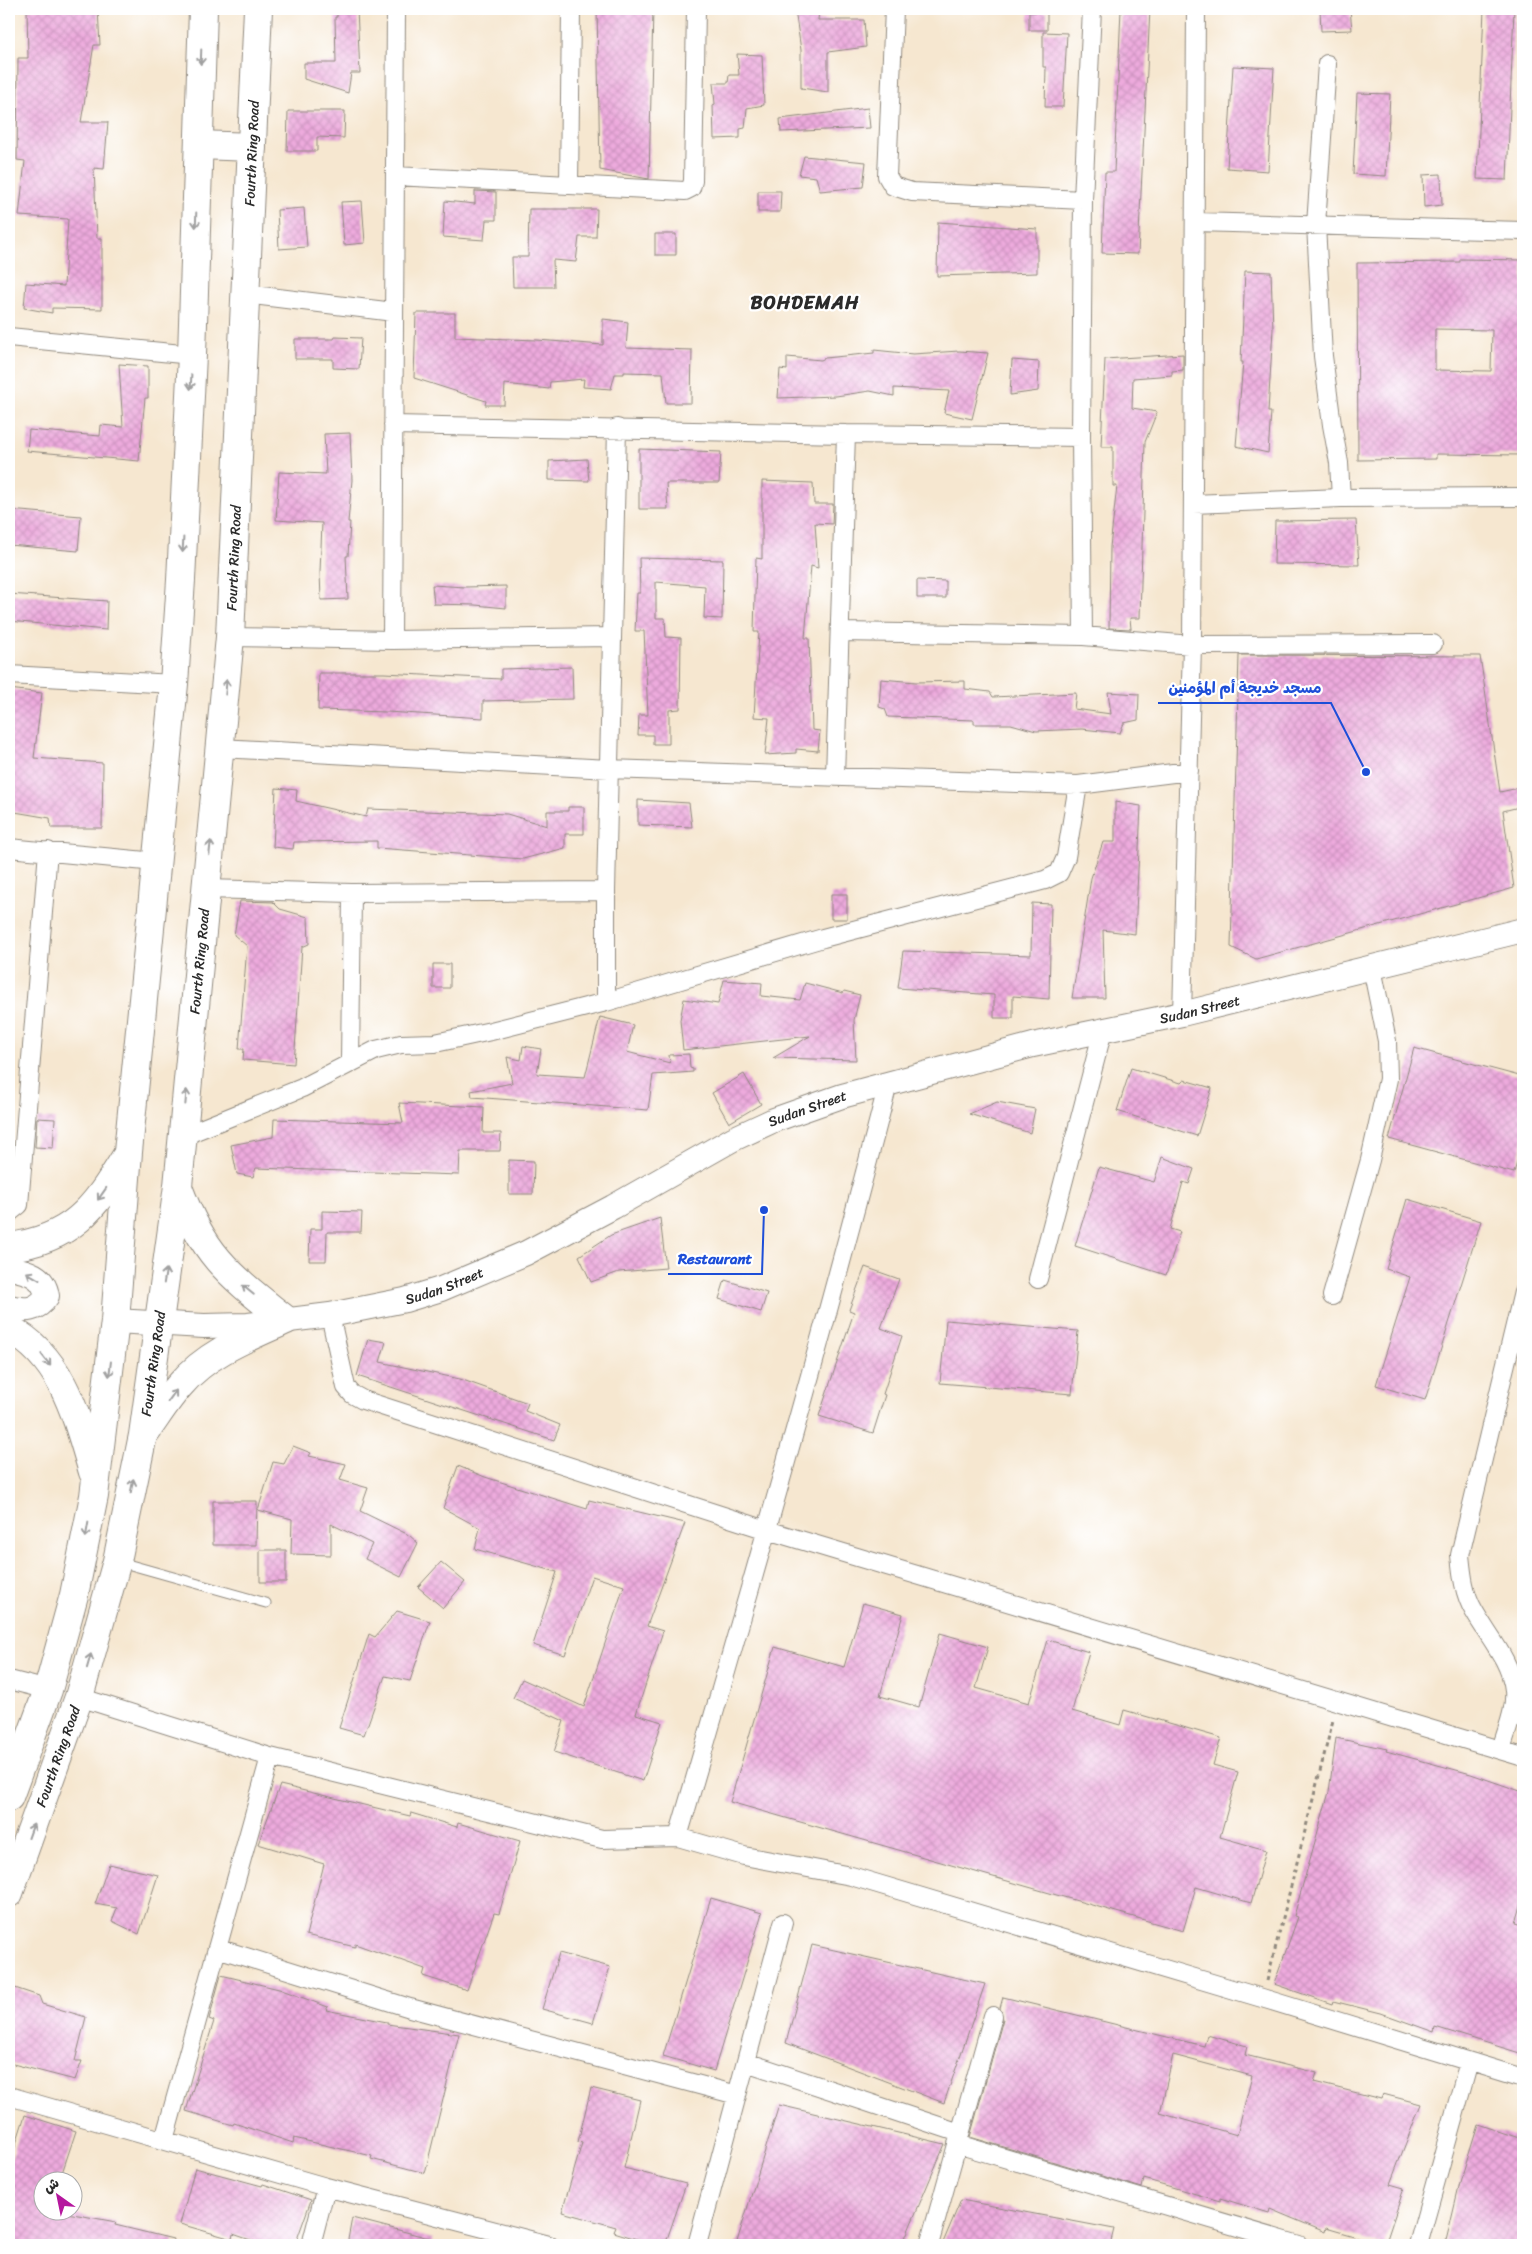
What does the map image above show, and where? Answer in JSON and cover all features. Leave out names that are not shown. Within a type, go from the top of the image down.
[{"type":"main road","points":[[9,1797],[19,1740],[48,1690],[76,1586],[95,1480],[115,1321],[128,1152],[174,684],[192,355],[203,9]]},
{"type":"main road","name":"Fourth Ring Road","points":[[9,1893],[79,1697],[117,1562],[143,1435],[157,1324],[178,1186],[230,637],[258,9]]},
{"type":"main road","points":[[199,145],[252,147]]},
{"type":"main road","name":"Sudan Street","points":[[115,1321],[204,1326],[248,1325],[330,1315],[405,1300],[450,1286],[526,1252],[613,1207],[733,1139],[766,1124],[842,1096],[1033,1045],[1182,1014],[1523,930]]},
{"type":"main road","points":[[9,1247],[29,1245],[57,1234],[83,1217],[102,1196],[128,1152]]},
{"type":"main road","points":[[143,1435],[181,1383],[207,1361],[236,1342],[286,1320],[224,1269],[205,1245],[190,1218],[178,1186]]},
{"type":"main road","points":[[9,1268],[38,1276],[46,1286],[47,1296],[42,1304],[32,1310],[9,1307]]},
{"type":"main road","points":[[9,1329],[38,1350],[58,1375],[76,1414],[95,1480]]},
{"type":"street","points":[[392,640],[396,9]]},
{"type":"street","points":[[569,185],[571,9]]},
{"type":"street","points":[[395,176],[685,191],[690,188],[692,181],[696,9]]},
{"type":"street","points":[[894,9],[887,176],[893,186],[912,192],[1083,200]]},
{"type":"street","points":[[1083,636],[1083,200],[1092,9]]},
{"type":"street","points":[[1182,1014],[1192,645],[1196,9]]},
{"type":"street","points":[[1327,64],[1316,225],[1323,356],[1339,463],[1341,498]]},
{"type":"street","points":[[1195,222],[1523,231]]},
{"type":"street","points":[[245,294],[394,312]]},
{"type":"street","points":[[9,337],[192,355]]},
{"type":"street","points":[[393,425],[1082,437]]},
{"type":"street","points":[[606,1002],[606,891],[617,428]]},
{"type":"street","points":[[835,776],[846,434]]},
{"type":"street","points":[[1193,504],[1341,498],[1523,497]]},
{"type":"street","points":[[841,632],[1083,636],[1192,645],[1433,644]]},
{"type":"street","points":[[230,637],[392,640],[611,637]]},
{"type":"street","points":[[9,674],[174,684]]},
{"type":"street","points":[[220,748],[609,769],[1078,785],[1189,771]]},
{"type":"street","points":[[183,1136],[302,1088],[376,1050],[401,1044],[435,1043],[606,1002],[823,938],[1045,880],[1059,873],[1066,857],[1078,785]]},
{"type":"street","points":[[9,848],[156,862]]},
{"type":"street","points":[[9,1213],[18,1205],[48,852]]},
{"type":"street","points":[[206,889],[352,893],[606,891]]},
{"type":"street","points":[[350,1063],[352,893]]},
{"type":"street","points":[[1332,1296],[1370,1160],[1388,1079],[1387,1041],[1372,968]]},
{"type":"street","points":[[1038,1279],[1103,1030]]},
{"type":"street","points":[[678,1837],[767,1530],[841,1264],[888,1084]]},
{"type":"street","points":[[1501,1750],[1513,1710],[1514,1690],[1509,1671],[1473,1610],[1462,1580],[1460,1555],[1523,1292]]},
{"type":"street","points":[[330,1315],[346,1387],[352,1394],[363,1400],[767,1530],[1523,1757]]},
{"type":"street","points":[[9,1680],[48,1690]]},
{"type":"street","points":[[79,1697],[270,1757],[602,1839],[678,1837],[744,1856],[851,1876],[1523,2078]]},
{"type":"street","points":[[164,2140],[270,1757]]},
{"type":"street","points":[[697,2245],[783,1923]]},
{"type":"street","points":[[217,1948],[410,2008],[737,2095]]},
{"type":"street","points":[[929,2245],[993,2016]]},
{"type":"street","points":[[746,2062],[958,2139],[1299,2245]]},
{"type":"street","points":[[1418,2245],[1469,2062]]},
{"type":"street","points":[[9,2096],[326,2187],[549,2245]]},
{"type":"street","points":[[311,2245],[326,2187]]},
{"type":"lane","points":[[117,1562],[266,1603]]},
{"type":"path","points":[[1262,1998],[1338,1700]]},
{"type":"building","points":[[27,9],[98,9],[100,45],[94,45],[81,122],[108,122],[104,169],[94,168],[97,238],[102,238],[102,309],[52,308],[52,313],[24,308],[26,283],[64,286],[68,219],[19,216],[25,161],[17,160],[18,58],[28,58]]},
{"type":"building","points":[[337,9],[357,9],[360,73],[351,73],[348,93],[304,79],[304,63],[336,63],[335,17],[337,17]]},
{"type":"building","points":[[597,9],[653,9],[649,179],[600,170]]},
{"type":"building","points":[[1121,9],[1150,9],[1138,254],[1102,253],[1105,172],[1114,172]]},
{"type":"building","points":[[1320,9],[1350,9],[1352,30],[1321,31]]},
{"type":"building","points":[[1484,9],[1514,9],[1507,180],[1477,179]]},
{"type":"building","points":[[795,10],[819,10],[818,20],[864,20],[866,47],[828,52],[828,92],[801,88],[801,50]]},
{"type":"building","points":[[1029,12],[1047,12],[1047,30],[1029,30]]},
{"type":"building","points":[[1043,32],[1067,33],[1063,107],[1045,107],[1046,67],[1043,67]]},
{"type":"building","points":[[737,54],[762,55],[764,105],[747,108],[745,128],[740,129],[740,138],[714,139],[713,105],[715,104],[713,83],[728,83],[729,75],[739,75]]},
{"type":"building","points":[[1233,66],[1274,68],[1268,171],[1227,168]]},
{"type":"building","points":[[1357,93],[1390,94],[1386,176],[1353,174]]},
{"type":"building","points":[[868,108],[870,128],[781,132],[780,119]]},
{"type":"building","points":[[288,111],[345,111],[344,138],[317,137],[317,151],[287,151]]},
{"type":"building","points":[[804,156],[866,162],[863,187],[820,191],[816,177],[799,175]]},
{"type":"building","points":[[1441,174],[1442,205],[1424,207],[1423,175]]},
{"type":"building","points":[[475,191],[496,192],[496,220],[486,220],[484,240],[443,237],[445,201],[475,204]]},
{"type":"building","points":[[758,191],[781,191],[780,212],[758,212]]},
{"type":"building","points":[[362,201],[365,243],[344,245],[341,202]]},
{"type":"building","points":[[304,208],[307,247],[279,249],[277,210]]},
{"type":"building","points":[[529,209],[597,209],[596,237],[579,237],[576,262],[553,260],[554,287],[513,287],[512,257],[528,257]]},
{"type":"building","points":[[938,222],[1037,229],[1037,273],[937,276]]},
{"type":"building","points":[[655,234],[676,234],[676,255],[655,255]]},
{"type":"building","points":[[1460,259],[1523,260],[1523,455],[1436,454],[1436,459],[1358,460],[1357,263],[1460,262]],"holes":[[[1435,329],[1492,330],[1491,371],[1435,370]]]},
{"type":"building","points":[[1245,271],[1271,272],[1273,329],[1268,412],[1271,412],[1268,453],[1236,446],[1243,362],[1241,362]]},
{"type":"building","points":[[416,313],[455,313],[455,337],[603,345],[603,319],[628,322],[626,348],[692,350],[691,403],[666,403],[663,373],[624,372],[624,374],[615,374],[611,389],[583,387],[584,379],[550,382],[549,389],[505,384],[504,405],[485,405],[486,401],[414,378]]},
{"type":"building","points":[[335,337],[361,338],[359,369],[333,368],[333,359],[295,359],[295,339],[334,339]]},
{"type":"building","points":[[874,350],[913,354],[959,351],[988,353],[972,419],[944,413],[949,391],[894,388],[894,396],[870,391],[836,396],[778,398],[780,369],[787,370],[787,357],[821,360],[874,353]]},
{"type":"building","points":[[1183,354],[1183,370],[1172,371],[1172,375],[1133,378],[1132,408],[1157,412],[1145,442],[1140,618],[1130,618],[1131,629],[1109,628],[1110,547],[1117,486],[1113,486],[1113,447],[1101,447],[1105,359]]},
{"type":"building","points":[[1012,360],[1039,362],[1038,391],[1010,395]]},
{"type":"building","points":[[119,364],[148,366],[148,398],[145,398],[139,461],[27,451],[29,430],[100,436],[101,425],[123,427]]},
{"type":"building","points":[[350,433],[352,480],[348,522],[350,522],[348,556],[346,556],[348,599],[321,600],[322,523],[276,520],[279,472],[326,474],[324,434]]},
{"type":"building","points":[[639,449],[721,452],[719,483],[666,483],[668,509],[639,509]]},
{"type":"building","points":[[587,459],[589,481],[549,480],[549,461]]},
{"type":"building","points":[[762,481],[813,483],[814,504],[833,504],[832,524],[815,523],[818,568],[811,566],[805,638],[809,638],[812,730],[820,731],[818,751],[796,749],[796,753],[765,755],[769,718],[754,717],[759,632],[754,632],[756,558],[762,559]]},
{"type":"building","points":[[9,510],[81,516],[78,551],[9,545]]},
{"type":"building","points":[[1356,520],[1359,565],[1274,564],[1275,521]]},
{"type":"building","points":[[639,558],[723,560],[722,619],[704,618],[705,586],[656,582],[656,618],[665,618],[666,637],[681,638],[680,709],[669,710],[669,744],[653,744],[653,735],[638,735],[639,715],[648,715],[644,631],[635,631],[637,593],[640,593]]},
{"type":"building","points":[[917,580],[946,581],[946,598],[917,598]]},
{"type":"building","points":[[432,585],[465,587],[506,586],[506,608],[434,604]]},
{"type":"building","points":[[9,594],[107,601],[106,630],[9,621]]},
{"type":"building","points":[[1239,655],[1480,656],[1500,792],[1523,787],[1523,806],[1503,811],[1514,888],[1256,959],[1231,947]]},
{"type":"building","points":[[572,667],[573,699],[483,701],[483,718],[318,710],[319,673],[384,673],[501,679],[501,669]]},
{"type":"building","points":[[881,679],[916,682],[965,681],[965,689],[990,692],[993,697],[1076,693],[1074,709],[1111,714],[1108,692],[1139,694],[1138,720],[1124,723],[1120,733],[1082,729],[1036,731],[1011,724],[974,724],[974,720],[888,717],[885,709],[879,707]]},
{"type":"building","points":[[9,689],[42,693],[34,758],[103,763],[102,828],[51,828],[50,818],[9,811]]},
{"type":"building","points":[[276,788],[297,790],[296,801],[366,817],[368,809],[507,814],[547,826],[547,811],[568,811],[568,807],[584,807],[584,834],[565,834],[565,848],[523,859],[377,848],[377,841],[294,842],[293,849],[273,847]]},
{"type":"building","points":[[638,800],[689,803],[692,827],[638,825]]},
{"type":"building","points":[[1115,802],[1141,806],[1135,934],[1103,930],[1105,998],[1072,998],[1091,878],[1103,842],[1115,842]]},
{"type":"building","points":[[831,894],[847,894],[847,919],[831,919]]},
{"type":"building","points":[[240,901],[273,902],[280,909],[308,917],[309,944],[302,947],[294,1064],[243,1060],[244,1049],[239,1049],[247,946],[234,935]]},
{"type":"building","points":[[1032,903],[1051,904],[1049,999],[1013,996],[1013,1018],[994,1018],[994,995],[898,988],[903,951],[1031,955]]},
{"type":"building","points":[[433,964],[450,964],[450,988],[433,988]]},
{"type":"building","points":[[724,980],[762,983],[761,996],[800,1000],[805,983],[843,993],[844,991],[860,995],[854,1020],[856,1060],[773,1058],[810,1036],[683,1050],[680,1020],[684,999],[718,1004]]},
{"type":"building","points":[[600,1017],[633,1025],[627,1052],[670,1063],[669,1055],[689,1054],[690,1068],[693,1069],[693,1072],[653,1075],[648,1110],[472,1097],[471,1091],[512,1083],[507,1057],[521,1060],[523,1046],[541,1049],[537,1074],[585,1077]]},
{"type":"building","points":[[1414,1048],[1523,1077],[1523,1140],[1514,1173],[1389,1139]]},
{"type":"building","points":[[1131,1068],[1181,1083],[1184,1080],[1212,1088],[1197,1136],[1117,1111]]},
{"type":"building","points":[[744,1074],[761,1104],[729,1123],[712,1093]]},
{"type":"building","points":[[997,1102],[1035,1109],[1030,1133],[969,1114]]},
{"type":"building","points":[[399,1103],[484,1107],[483,1133],[501,1133],[500,1151],[460,1151],[459,1175],[256,1168],[253,1177],[237,1174],[231,1145],[273,1137],[274,1119],[403,1123]]},
{"type":"building","points":[[37,1118],[55,1119],[53,1148],[35,1147]]},
{"type":"building","points":[[1162,1157],[1194,1169],[1189,1184],[1183,1182],[1170,1229],[1180,1232],[1166,1275],[1075,1246],[1099,1167],[1154,1182]]},
{"type":"building","points":[[509,1160],[534,1161],[533,1194],[509,1194]]},
{"type":"building","points":[[1407,1199],[1481,1221],[1425,1400],[1376,1385],[1410,1277],[1386,1269]]},
{"type":"building","points":[[322,1211],[362,1212],[361,1232],[327,1232],[326,1261],[309,1261],[310,1229],[322,1229]]},
{"type":"building","points":[[660,1218],[666,1268],[619,1272],[591,1282],[579,1256],[611,1235]]},
{"type":"building","points":[[865,1267],[899,1279],[881,1328],[902,1336],[883,1394],[885,1395],[873,1433],[819,1416],[854,1312],[849,1310]]},
{"type":"building","points":[[725,1280],[767,1293],[761,1312],[719,1299]]},
{"type":"building","points":[[946,1320],[1078,1331],[1072,1394],[940,1383]]},
{"type":"building","points":[[368,1339],[386,1342],[380,1362],[460,1379],[528,1403],[525,1411],[560,1425],[554,1440],[357,1376]]},
{"type":"building","points":[[293,1446],[311,1453],[309,1456],[346,1464],[340,1480],[368,1488],[360,1511],[409,1535],[418,1543],[401,1577],[365,1559],[372,1544],[331,1524],[331,1555],[291,1554],[292,1519],[258,1510],[273,1462],[284,1464]]},
{"type":"building","points":[[458,1466],[485,1477],[587,1509],[589,1500],[685,1523],[647,1626],[663,1631],[636,1714],[662,1722],[643,1781],[554,1752],[564,1721],[513,1698],[522,1679],[584,1707],[624,1586],[592,1576],[565,1655],[533,1645],[557,1572],[475,1549],[480,1528],[443,1508]]},
{"type":"building","points":[[213,1501],[257,1501],[256,1545],[213,1545]]},
{"type":"building","points":[[260,1550],[286,1550],[286,1582],[260,1582]]},
{"type":"building","points":[[441,1562],[465,1582],[443,1608],[418,1587]]},
{"type":"building","points":[[863,1603],[903,1614],[880,1696],[919,1707],[940,1633],[988,1647],[976,1688],[1029,1703],[1048,1640],[1089,1652],[1072,1711],[1120,1725],[1124,1710],[1221,1738],[1213,1765],[1238,1772],[1220,1837],[1266,1850],[1251,1903],[1196,1887],[1183,1931],[730,1802],[775,1647],[844,1667]]},
{"type":"building","points":[[397,1611],[430,1621],[410,1681],[385,1676],[364,1735],[339,1728],[369,1634],[375,1637]]},
{"type":"building","points":[[1336,1738],[1387,1749],[1386,1751],[1471,1774],[1523,1792],[1523,1899],[1516,1923],[1523,1925],[1523,2054],[1435,2027],[1434,2032],[1381,2013],[1333,2001],[1332,2004],[1274,1984],[1298,1917],[1294,1916],[1329,1792]]},
{"type":"building","points":[[280,1785],[410,1816],[411,1813],[457,1827],[458,1823],[520,1841],[499,1914],[494,1913],[467,1990],[423,1976],[425,1969],[355,1944],[355,1947],[306,1935],[324,1864],[258,1844]]},
{"type":"building","points":[[109,1864],[158,1875],[139,1934],[112,1921],[117,1908],[95,1904]]},
{"type":"building","points":[[711,1898],[762,1913],[714,2071],[663,2056]]},
{"type":"building","points":[[812,1945],[985,1984],[944,2103],[786,2043]]},
{"type":"building","points":[[559,1953],[610,1967],[593,2023],[542,2009]]},
{"type":"building","points":[[221,1975],[279,1989],[328,2007],[326,2010],[387,2022],[387,2024],[459,2034],[425,2173],[371,2159],[372,2156],[294,2138],[293,2143],[234,2123],[233,2125],[186,2111],[214,2021],[209,2019]]},
{"type":"building","points":[[12,1987],[39,1996],[42,2004],[86,2017],[75,2061],[82,2061],[75,2080],[9,2063],[9,1999]]},
{"type":"building","points":[[1003,1997],[1204,2046],[1207,2035],[1247,2046],[1245,2055],[1317,2073],[1314,2082],[1381,2099],[1383,2094],[1421,2104],[1390,2184],[1404,2188],[1385,2245],[1326,2228],[1325,2232],[1270,2209],[1269,2213],[1220,2198],[1220,2201],[1144,2179],[1142,2188],[970,2137],[1003,2019],[1000,2008]],"holes":[[[1173,2055],[1252,2076],[1237,2135],[1160,2113]]]},
{"type":"building","points":[[591,2088],[640,2100],[624,2168],[686,2184],[665,2245],[656,2245],[614,2232],[616,2227],[562,2212],[582,2143],[578,2142]]},
{"type":"building","points":[[779,2105],[945,2144],[902,2245],[736,2245]]},
{"type":"building","points":[[25,2115],[76,2131],[62,2172],[32,2172],[32,2222],[82,2222],[82,2216],[116,2222],[115,2225],[173,2239],[172,2245],[9,2245],[9,2166]]},
{"type":"building","points":[[1478,2124],[1523,2139],[1523,2245],[1445,2245],[1460,2182]]},
{"type":"building","points":[[195,2168],[262,2186],[263,2184],[311,2200],[295,2245],[265,2245],[233,2234],[232,2239],[180,2224]]},
{"type":"building","points":[[961,2200],[1114,2229],[1110,2245],[942,2245]]},
{"type":"building","points":[[352,2218],[433,2239],[432,2245],[347,2245]]},
{"type":"place","name":"مسجد خديجة أم المؤمنين","points":[[1366,772]]},
{"type":"place","name":"Restaurant","points":[[764,1210]]},
{"type":"district","name":"BOHDEMAH","points":[[805,302]]}]
